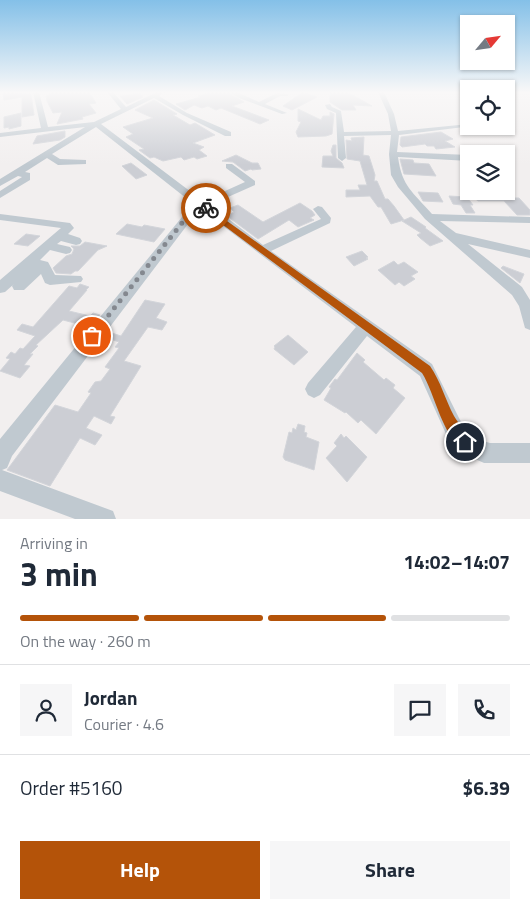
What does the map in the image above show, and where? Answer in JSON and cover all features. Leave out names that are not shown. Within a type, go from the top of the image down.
[{"type":"street","points":[[42,116],[45,130]]},
{"type":"street","points":[[0,183],[96,124],[112,116]]},
{"type":"street","points":[[191,116],[228,134]]},
{"type":"street","points":[[340,116],[342,158]]},
{"type":"street","points":[[391,116],[394,133],[393,154],[396,175],[401,185],[430,217],[517,291],[526,306],[530,324]]},
{"type":"street","points":[[0,135],[96,124],[262,250],[426,370],[434,381],[453,426],[465,442],[481,452],[530,453]]},
{"type":"street","points":[[340,134],[425,132],[460,127]]},
{"type":"street","points":[[48,154],[58,162],[83,162]]},
{"type":"street","points":[[393,154],[460,158]]},
{"type":"street","points":[[0,461],[4,450],[10,442],[199,203],[252,182],[229,166]]},
{"type":"street","points":[[0,195],[27,178],[27,175],[17,173]]},
{"type":"street","points":[[262,250],[326,221],[326,218],[318,209]]},
{"type":"street","points":[[0,217],[66,225],[68,230],[49,246],[19,286]]},
{"type":"street","points":[[430,217],[530,220]]},
{"type":"street","points":[[60,236],[76,241]]},
{"type":"street","points":[[454,237],[530,254]]},
{"type":"street","points":[[49,246],[66,250]]},
{"type":"street","points":[[38,263],[50,280],[76,279]]},
{"type":"street","points":[[0,288],[38,263]]},
{"type":"street","points":[[314,389],[366,326]]},
{"type":"street","points":[[0,480],[105,519]]},
{"type":"building","points":[[21,116],[21,126],[9,129],[9,127],[4,128],[4,117]]},
{"type":"building","points":[[60,116],[85,116],[82,117],[83,119],[57,124]]},
{"type":"building","points":[[149,116],[175,116],[190,125],[195,123],[215,135],[193,143],[204,147],[199,150],[207,156],[184,160],[181,157],[163,161],[154,157],[150,158],[139,150],[144,149],[126,137],[133,134],[123,127],[153,118]]},
{"type":"building","points":[[241,116],[259,116],[269,120],[260,124]]},
{"type":"building","points":[[298,116],[313,116],[321,120],[323,116],[334,116],[332,134],[298,137],[296,132],[301,122],[298,121]]},
{"type":"building","points":[[65,131],[65,137],[60,140],[33,144],[37,136]]},
{"type":"building","points":[[441,132],[453,139],[445,141],[455,147],[436,149],[434,146],[427,146],[425,144],[402,147],[400,145],[401,137]]},
{"type":"building","points":[[364,137],[363,155],[369,156],[375,175],[374,181],[377,181],[385,199],[388,199],[404,220],[391,224],[381,207],[378,207],[370,196],[346,197],[346,190],[360,190],[358,185],[367,185],[360,161],[347,159],[346,140],[352,141],[351,138]]},
{"type":"building","points":[[333,145],[336,145],[336,158],[342,163],[344,168],[322,167],[323,156],[333,156],[331,151]]},
{"type":"building","points":[[236,155],[252,163],[258,163],[261,169],[245,171],[233,162],[222,161]]},
{"type":"building","points":[[400,159],[413,160],[414,163],[429,164],[436,176],[404,174]]},
{"type":"building","points":[[131,163],[147,175],[136,179],[122,166]]},
{"type":"building","points":[[418,192],[438,193],[443,202],[423,201]]},
{"type":"building","points":[[449,196],[460,197],[460,200],[469,200],[475,213],[466,213],[461,205],[453,204]]},
{"type":"building","points":[[515,198],[519,198],[530,210],[530,215],[517,215],[504,201],[477,200],[515,200]]},
{"type":"building","points":[[300,203],[312,211],[315,215],[310,218],[314,220],[298,227],[289,220],[258,239],[227,216],[234,212],[230,208],[238,205],[263,222]]},
{"type":"building","points":[[411,217],[443,241],[430,246],[417,235],[421,233],[402,221]]},
{"type":"building","points":[[127,224],[165,229],[154,242],[116,234]]},
{"type":"building","points":[[26,234],[40,236],[28,246],[14,244]]},
{"type":"building","points":[[85,242],[107,246],[98,250],[78,271],[71,274],[56,273],[53,268],[66,256],[72,254],[74,249],[71,246],[80,246]]},
{"type":"building","points":[[362,251],[368,259],[354,266],[346,257]]},
{"type":"building","points":[[394,261],[398,265],[404,262],[418,272],[411,276],[415,279],[404,286],[399,282],[395,285],[378,270]]},
{"type":"building","points":[[503,266],[524,274],[520,283],[501,268]]},
{"type":"building","points":[[80,284],[89,287],[69,311],[90,316],[93,313],[100,315],[86,326],[63,320],[36,345],[38,346],[30,354],[33,354],[24,365],[30,366],[20,378],[0,371],[10,359],[6,358],[11,352],[15,354],[20,348],[23,349],[35,336],[17,330],[22,324],[33,327],[69,286],[77,288]]},
{"type":"building","points":[[145,300],[165,304],[156,318],[167,322],[162,330],[148,327],[124,361],[141,366],[110,416],[115,417],[111,424],[94,416],[86,428],[102,435],[95,445],[80,438],[50,486],[7,470],[55,405],[78,412],[91,393],[88,392],[95,382],[101,381],[110,369],[105,367],[119,348],[115,347],[119,342],[105,337],[109,332],[121,336]]},
{"type":"building","points":[[288,335],[308,352],[294,365],[274,349],[274,346]]},
{"type":"building","points":[[357,353],[365,360],[363,362],[384,380],[386,378],[395,385],[393,388],[405,398],[376,434],[361,420],[358,423],[346,412],[324,400],[331,388],[329,387],[335,379],[337,380]]},
{"type":"building","points":[[298,424],[305,426],[304,432],[307,433],[306,437],[319,442],[314,470],[285,460],[283,457],[289,432],[292,433],[293,428],[296,430]]},
{"type":"building","points":[[341,434],[344,438],[346,436],[367,457],[347,482],[326,458],[337,446],[334,443]]},
{"type":"way so far","points":[[92,336],[186,218],[197,201],[206,208]]},
{"type":"route","points":[[206,208],[426,370],[434,381],[448,418],[457,434],[465,442]]}]
